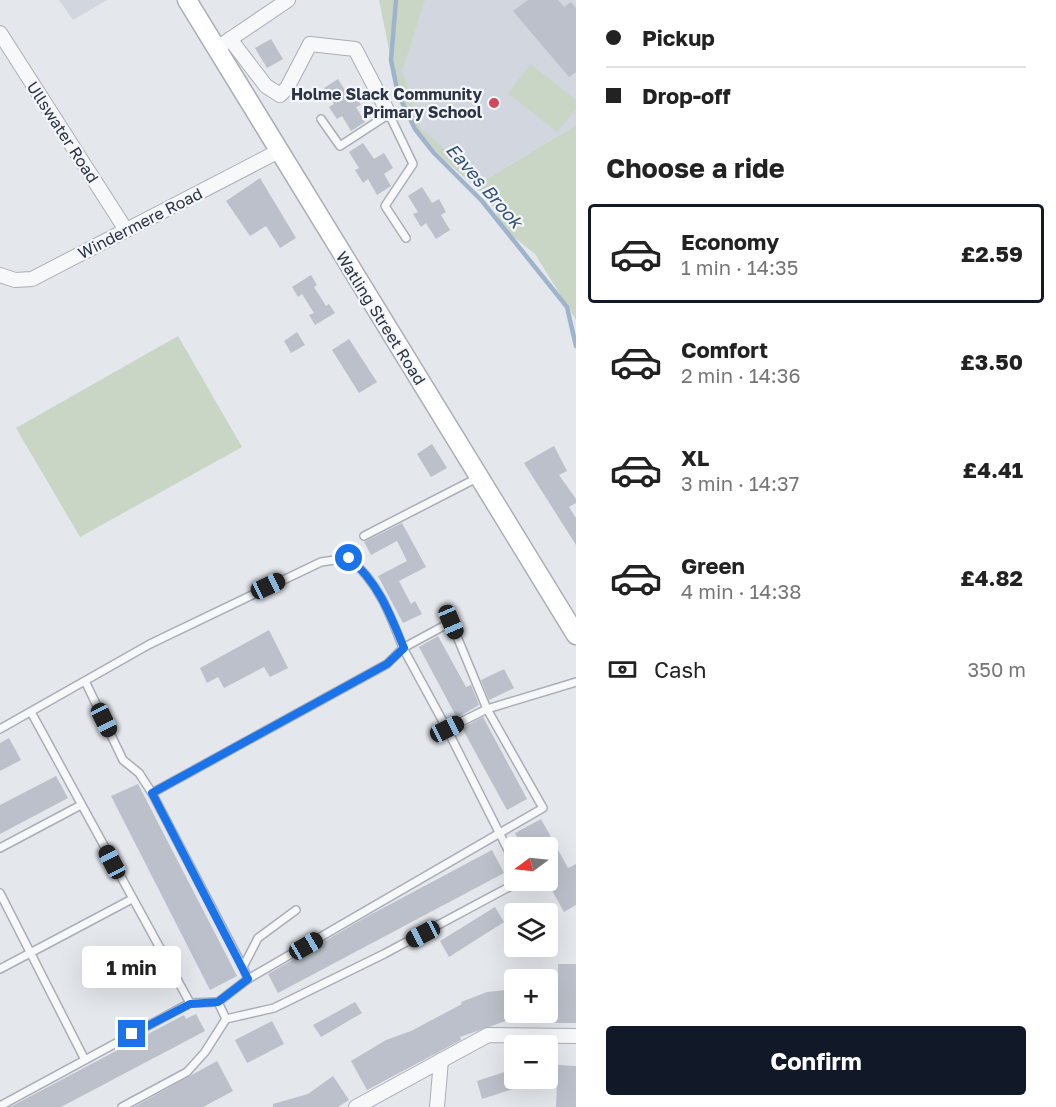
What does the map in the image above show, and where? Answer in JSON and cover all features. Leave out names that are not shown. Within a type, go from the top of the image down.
[{"type":"main road","name":"Watling Street Road","points":[[187,0],[223,44],[279,152],[576,636]]},
{"type":"street","points":[[288,0],[274,4],[223,44],[266,87],[280,95],[287,88],[310,44],[355,49],[389,114]]},
{"type":"street","name":"Ullswater Road","points":[[0,33],[126,230]]},
{"type":"street","name":"Windermere Road","points":[[0,275],[15,280],[32,279],[279,152]]},
{"type":"street","points":[[356,1107],[488,1035],[576,1036]]},
{"type":"street","points":[[437,1107],[441,1060]]},
{"type":"lane","points":[[321,119],[340,146],[389,114],[413,164],[385,206],[406,238]]},
{"type":"lane","points":[[364,536],[479,477]]},
{"type":"lane","points":[[0,729],[150,644],[251,594],[321,562],[349,558],[366,572],[384,600],[404,648],[504,843]]},
{"type":"lane","points":[[0,1106],[84,1058],[190,1004],[218,1002],[248,979],[543,808],[487,709],[451,622],[404,648],[387,664],[152,793]]},
{"type":"lane","points":[[85,681],[123,760],[139,773],[152,793],[248,979]]},
{"type":"lane","points":[[447,729],[487,709],[576,682]]},
{"type":"lane","points":[[31,712],[190,1004]]},
{"type":"lane","points":[[0,848],[81,805]]},
{"type":"lane","points":[[122,1107],[187,1072],[206,1052],[226,1019],[274,1008],[384,954],[504,890]]},
{"type":"lane","points":[[0,893],[84,1058]]},
{"type":"lane","points":[[0,969],[132,899]]},
{"type":"lane","points":[[243,967],[258,938],[296,910]]},
{"type":"lane","points":[[218,1002],[226,1019]]},
{"type":"shaded area","points":[[59,0],[107,0],[73,20]]},
{"type":"shaded area","name":"Holme Slack Community Primary School","points":[[419,0],[576,0],[576,125],[482,182],[425,135],[403,77],[402,71]]},
{"type":"green space","points":[[379,0],[425,0],[402,71],[422,129],[482,182],[576,125],[576,320],[535,254],[506,231],[487,197],[442,158],[413,124],[398,94]]},
{"type":"green space","points":[[531,64],[576,100],[576,109],[557,132],[508,93]]},
{"type":"green space","points":[[178,336],[242,447],[80,537],[16,428]]},
{"type":"building","points":[[528,0],[558,0],[564,7],[571,2],[576,8],[576,72],[569,77],[513,11]]},
{"type":"building","points":[[271,39],[283,59],[267,68],[255,48]]},
{"type":"building","points":[[338,79],[348,95],[353,92],[361,105],[356,107],[365,122],[351,131],[342,116],[337,119],[329,107],[334,104],[324,88]]},
{"type":"building","points":[[363,143],[374,159],[384,153],[393,168],[384,174],[391,186],[377,195],[368,179],[363,183],[355,170],[359,168],[349,152]]},
{"type":"building","points":[[260,178],[296,238],[280,248],[266,226],[250,236],[226,201]]},
{"type":"building","points":[[422,187],[432,203],[439,199],[446,212],[441,215],[450,230],[436,239],[426,223],[421,227],[413,214],[418,212],[408,196]]},
{"type":"building","points":[[311,275],[317,285],[314,287],[326,306],[329,304],[335,313],[315,325],[309,315],[314,313],[302,294],[298,297],[292,287]]},
{"type":"building","points":[[297,332],[305,345],[291,353],[284,341]]},
{"type":"building","points":[[349,339],[377,382],[359,393],[332,350]]},
{"type":"building","points":[[432,444],[447,468],[431,477],[417,454]]},
{"type":"building","points":[[554,446],[567,471],[559,475],[576,499],[576,503],[569,507],[576,518],[576,545],[524,463]]},
{"type":"building","points":[[402,523],[426,567],[399,581],[411,604],[415,601],[422,614],[403,623],[378,576],[407,561],[397,541],[371,555],[364,542]]},
{"type":"building","points":[[269,630],[288,668],[270,677],[264,667],[224,688],[218,677],[207,683],[200,668]]},
{"type":"building","points":[[438,636],[466,687],[471,685],[479,705],[457,718],[419,647]]},
{"type":"building","points":[[504,669],[514,688],[489,700],[481,680]]},
{"type":"building","points":[[483,717],[527,799],[507,810],[462,728]]},
{"type":"building","points":[[9,738],[21,760],[0,771],[0,743]]},
{"type":"building","points":[[56,776],[68,798],[0,834],[0,805]]},
{"type":"building","points":[[138,784],[237,976],[210,990],[111,796]]},
{"type":"building","points":[[541,819],[551,837],[517,837],[515,833]]},
{"type":"building","points":[[492,850],[504,873],[278,993],[268,974],[368,916]]},
{"type":"building","points":[[558,850],[568,868],[576,864],[576,905],[564,912],[552,891],[558,891]]},
{"type":"building","points":[[495,907],[504,922],[449,957],[440,941]]},
{"type":"building","points":[[558,964],[576,964],[576,1023],[558,1023]]},
{"type":"building","points":[[504,990],[504,1022],[460,1037],[461,1040],[367,1090],[351,1061],[386,1040],[411,1031],[462,1004],[461,1002],[487,992]]},
{"type":"building","points":[[355,1002],[362,1013],[321,1037],[313,1025]]},
{"type":"building","points":[[196,1014],[205,1031],[61,1107],[10,1107],[184,1015],[186,1019]]},
{"type":"building","points":[[272,1021],[284,1044],[247,1063],[235,1040]]},
{"type":"building","points":[[217,1061],[233,1091],[203,1107],[134,1107]]},
{"type":"building","points":[[558,1065],[576,1066],[576,1107],[556,1107]]},
{"type":"building","points":[[504,1072],[504,1089],[513,1089],[482,1099],[477,1081]]},
{"type":"building","points":[[333,1076],[349,1100],[338,1107],[273,1107],[273,1104],[308,1094]]},
{"type":"waterway","name":"Eaves Brook","points":[[396,0],[391,60],[398,94],[415,129],[434,153],[482,201],[567,307],[576,346]]},
{"type":"place","name":"Holme Slack Community Primary School","points":[[494,103]]},
{"type":"route","points":[[132,1034],[190,1004],[218,1002],[248,979],[152,793],[387,664],[404,648],[384,600],[366,572],[349,558]]}]
